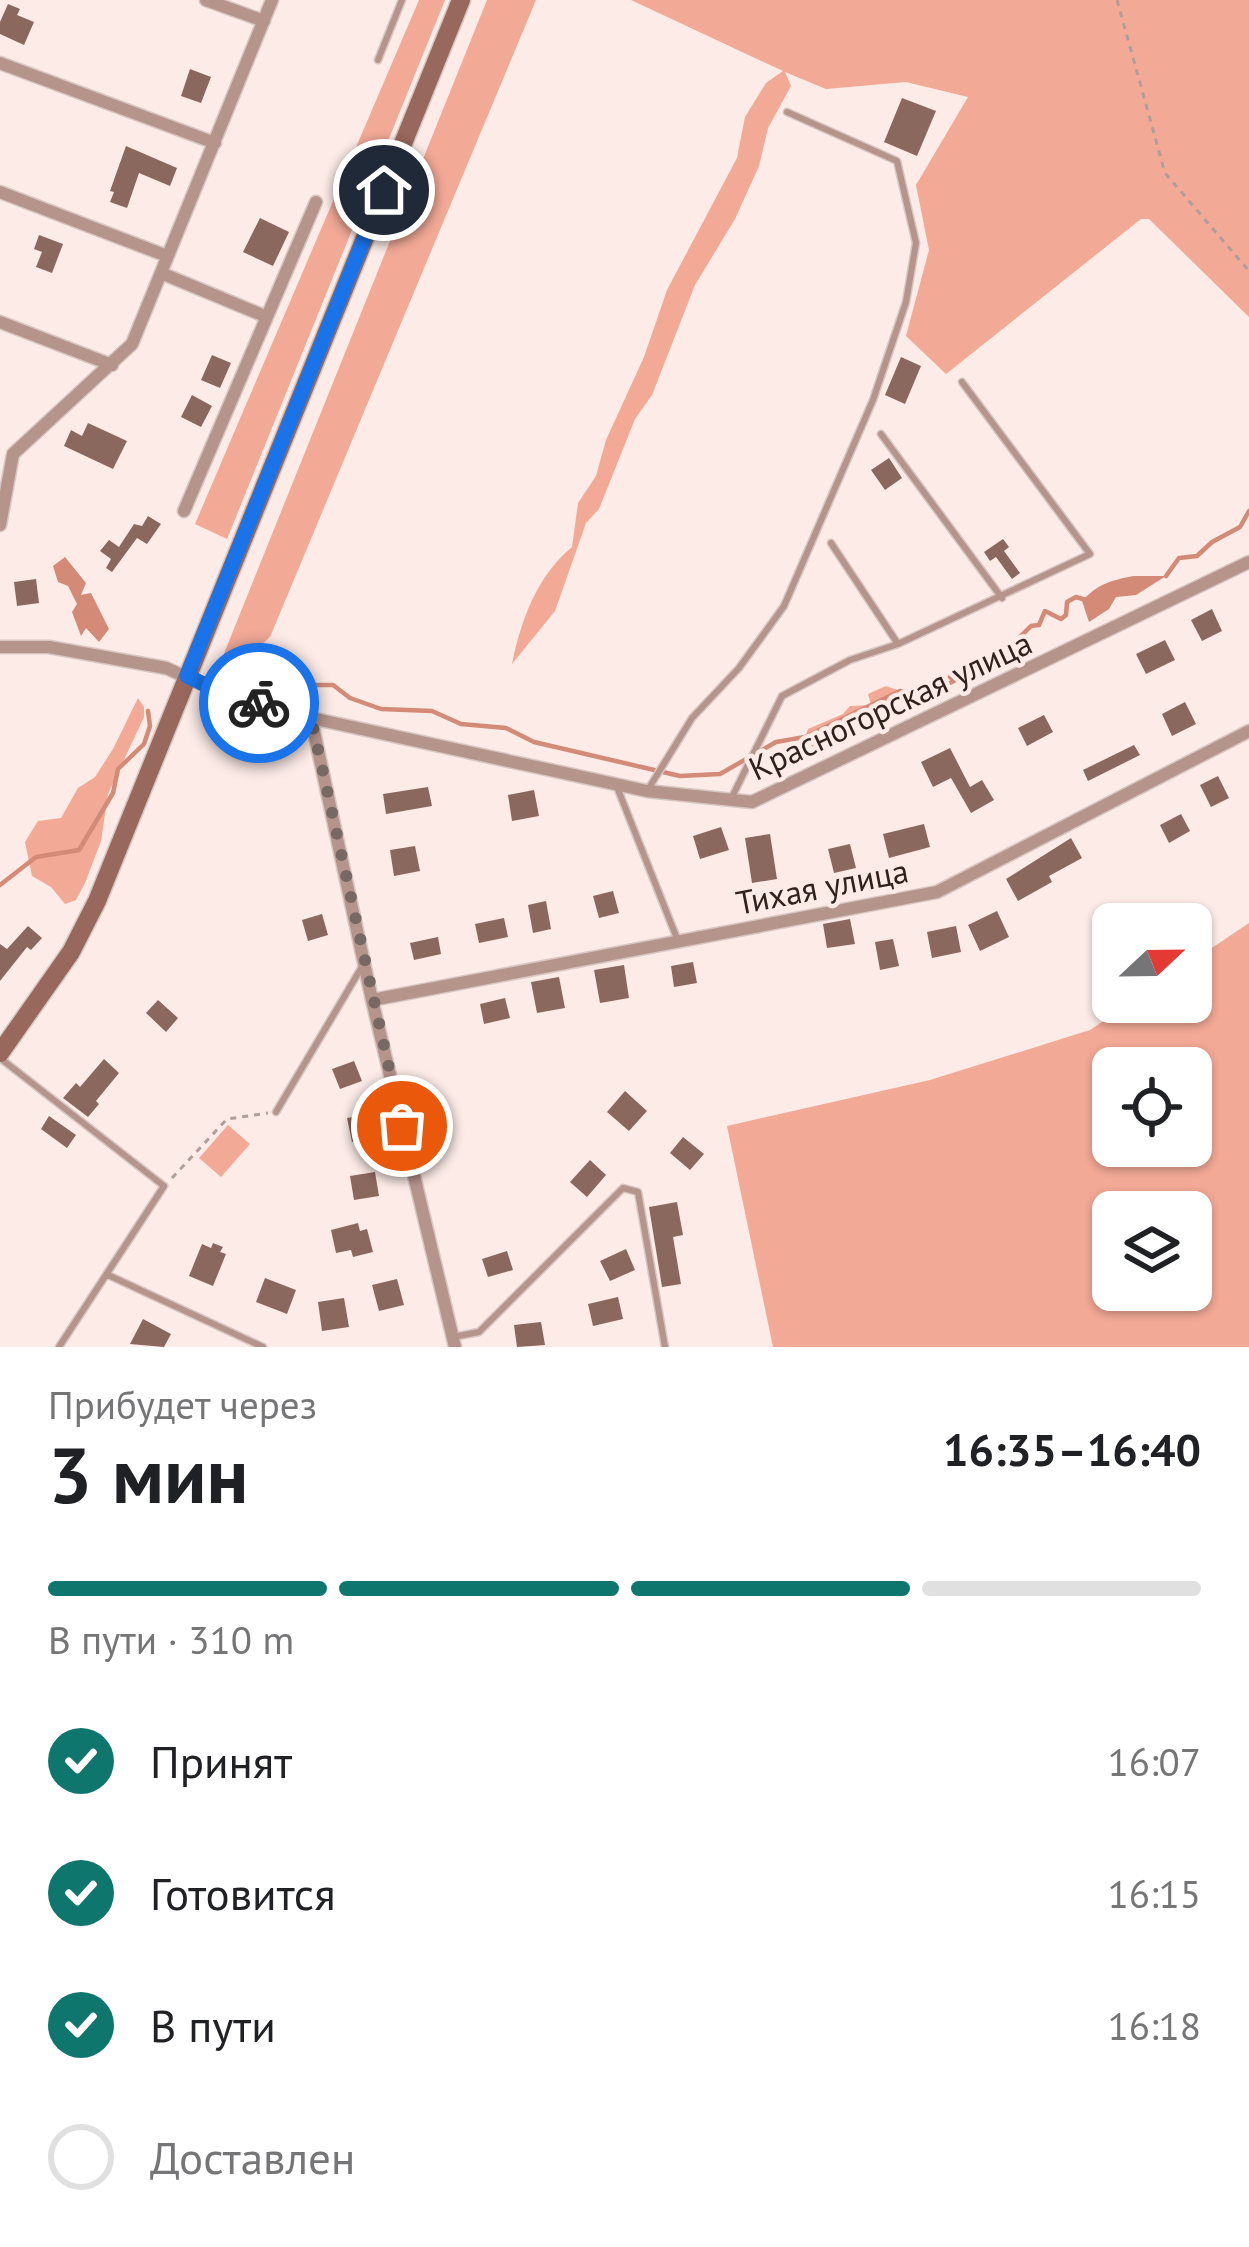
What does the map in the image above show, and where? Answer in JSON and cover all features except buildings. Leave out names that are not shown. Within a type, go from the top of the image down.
[{"type":"main road","points":[[0,1056],[84,928],[461,0]]},
{"type":"street","points":[[206,0],[264,22]]},
{"type":"street","points":[[0,525],[7,451],[132,344],[272,0]]},
{"type":"street","points":[[0,63],[215,143]]},
{"type":"street","points":[[0,192],[167,256]]},
{"type":"street","points":[[184,511],[316,202]]},
{"type":"street","points":[[161,273],[267,317]]},
{"type":"street","points":[[0,322],[112,365]]},
{"type":"street","name":"Красногорская улица","points":[[0,647],[72,650],[166,668],[220,692],[311,718],[647,791],[752,802],[1249,562]]},
{"type":"street","points":[[311,718],[454,1342]]},
{"type":"street","name":"Тихая улица","points":[[372,1000],[938,892],[1249,731]]},
{"type":"lane","points":[[378,60],[402,0]]},
{"type":"lane","points":[[647,791],[692,718],[739,668],[784,606],[873,400],[906,302],[916,243],[897,160],[788,112]]},
{"type":"lane","points":[[730,800],[782,696],[850,660],[898,644],[1090,554],[962,382]]},
{"type":"lane","points":[[881,434],[1002,598]]},
{"type":"lane","points":[[830,543],[898,644]]},
{"type":"lane","points":[[616,784],[678,941]]},
{"type":"lane","points":[[276,1112],[364,962]]},
{"type":"lane","points":[[0,1056],[164,1186],[59,1347]]},
{"type":"lane","points":[[454,1342],[479,1333],[623,1188],[638,1192],[665,1347]]},
{"type":"lane","points":[[107,1275],[263,1347]]},
{"type":"path","points":[[1117,0],[1165,173],[1249,271]]},
{"type":"path","points":[[164,1186],[227,1118],[276,1112]]},
{"type":"shaded area","points":[[419,0],[445,0],[227,539],[195,524]]},
{"type":"shaded area","points":[[487,0],[536,0],[270,637],[231,673],[221,661]]},
{"type":"shaded area","points":[[631,0],[1249,0],[1249,317],[1149,219],[1141,219],[946,374],[906,336],[929,250],[916,185],[968,97],[906,82],[826,89],[785,72],[791,86],[768,128],[759,166],[735,219],[695,285],[652,395],[635,419],[599,509],[586,523],[555,611],[512,664],[532,600],[549,571],[572,547],[578,503],[596,476],[667,290],[737,158],[745,117],[766,83],[783,71]]},
{"type":"shaded area","points":[[65,557],[86,583],[81,595],[91,593],[109,629],[99,642],[86,628],[81,636],[72,612],[77,604],[68,586],[58,582],[53,566]]},
{"type":"shaded area","points":[[1133,576],[1166,576],[1136,595],[1116,597],[1109,609],[1089,622],[1082,601],[1105,584]]},
{"type":"shaded area","points":[[886,686],[900,691],[891,711],[816,752],[805,737],[808,729],[843,714],[850,706],[871,705],[868,694]]},
{"type":"shaded area","points":[[138,698],[144,717],[108,794],[101,841],[76,900],[65,904],[51,887],[32,876],[25,842],[38,821],[61,818],[78,788],[95,777]]},
{"type":"shaded area","points":[[1249,923],[1249,1347],[773,1347],[727,1126],[930,1080],[1100,1023],[1212,1023],[1212,948]]},
{"type":"shaded area","points":[[228,1125],[250,1144],[221,1177],[199,1158]]},
{"type":"waterway","points":[[1166,576],[1179,558],[1197,556],[1240,527],[1249,511]]},
{"type":"waterway","points":[[302,685],[333,685],[350,698],[381,709],[432,711],[461,724],[506,728],[534,742],[680,776],[720,774],[776,742],[805,737],[900,691],[923,696],[954,681],[950,677],[976,660],[987,661],[999,653],[1031,626],[1039,625],[1045,611],[1061,619],[1067,602],[1076,597],[1086,600]]},
{"type":"waterway","points":[[0,885],[36,857],[79,850],[113,793],[118,769],[144,744],[150,726],[148,711]]},
{"type":"way so far","points":[[259,703],[311,718],[402,1126]]},
{"type":"route","points":[[259,703],[187,676],[384,190]]}]
